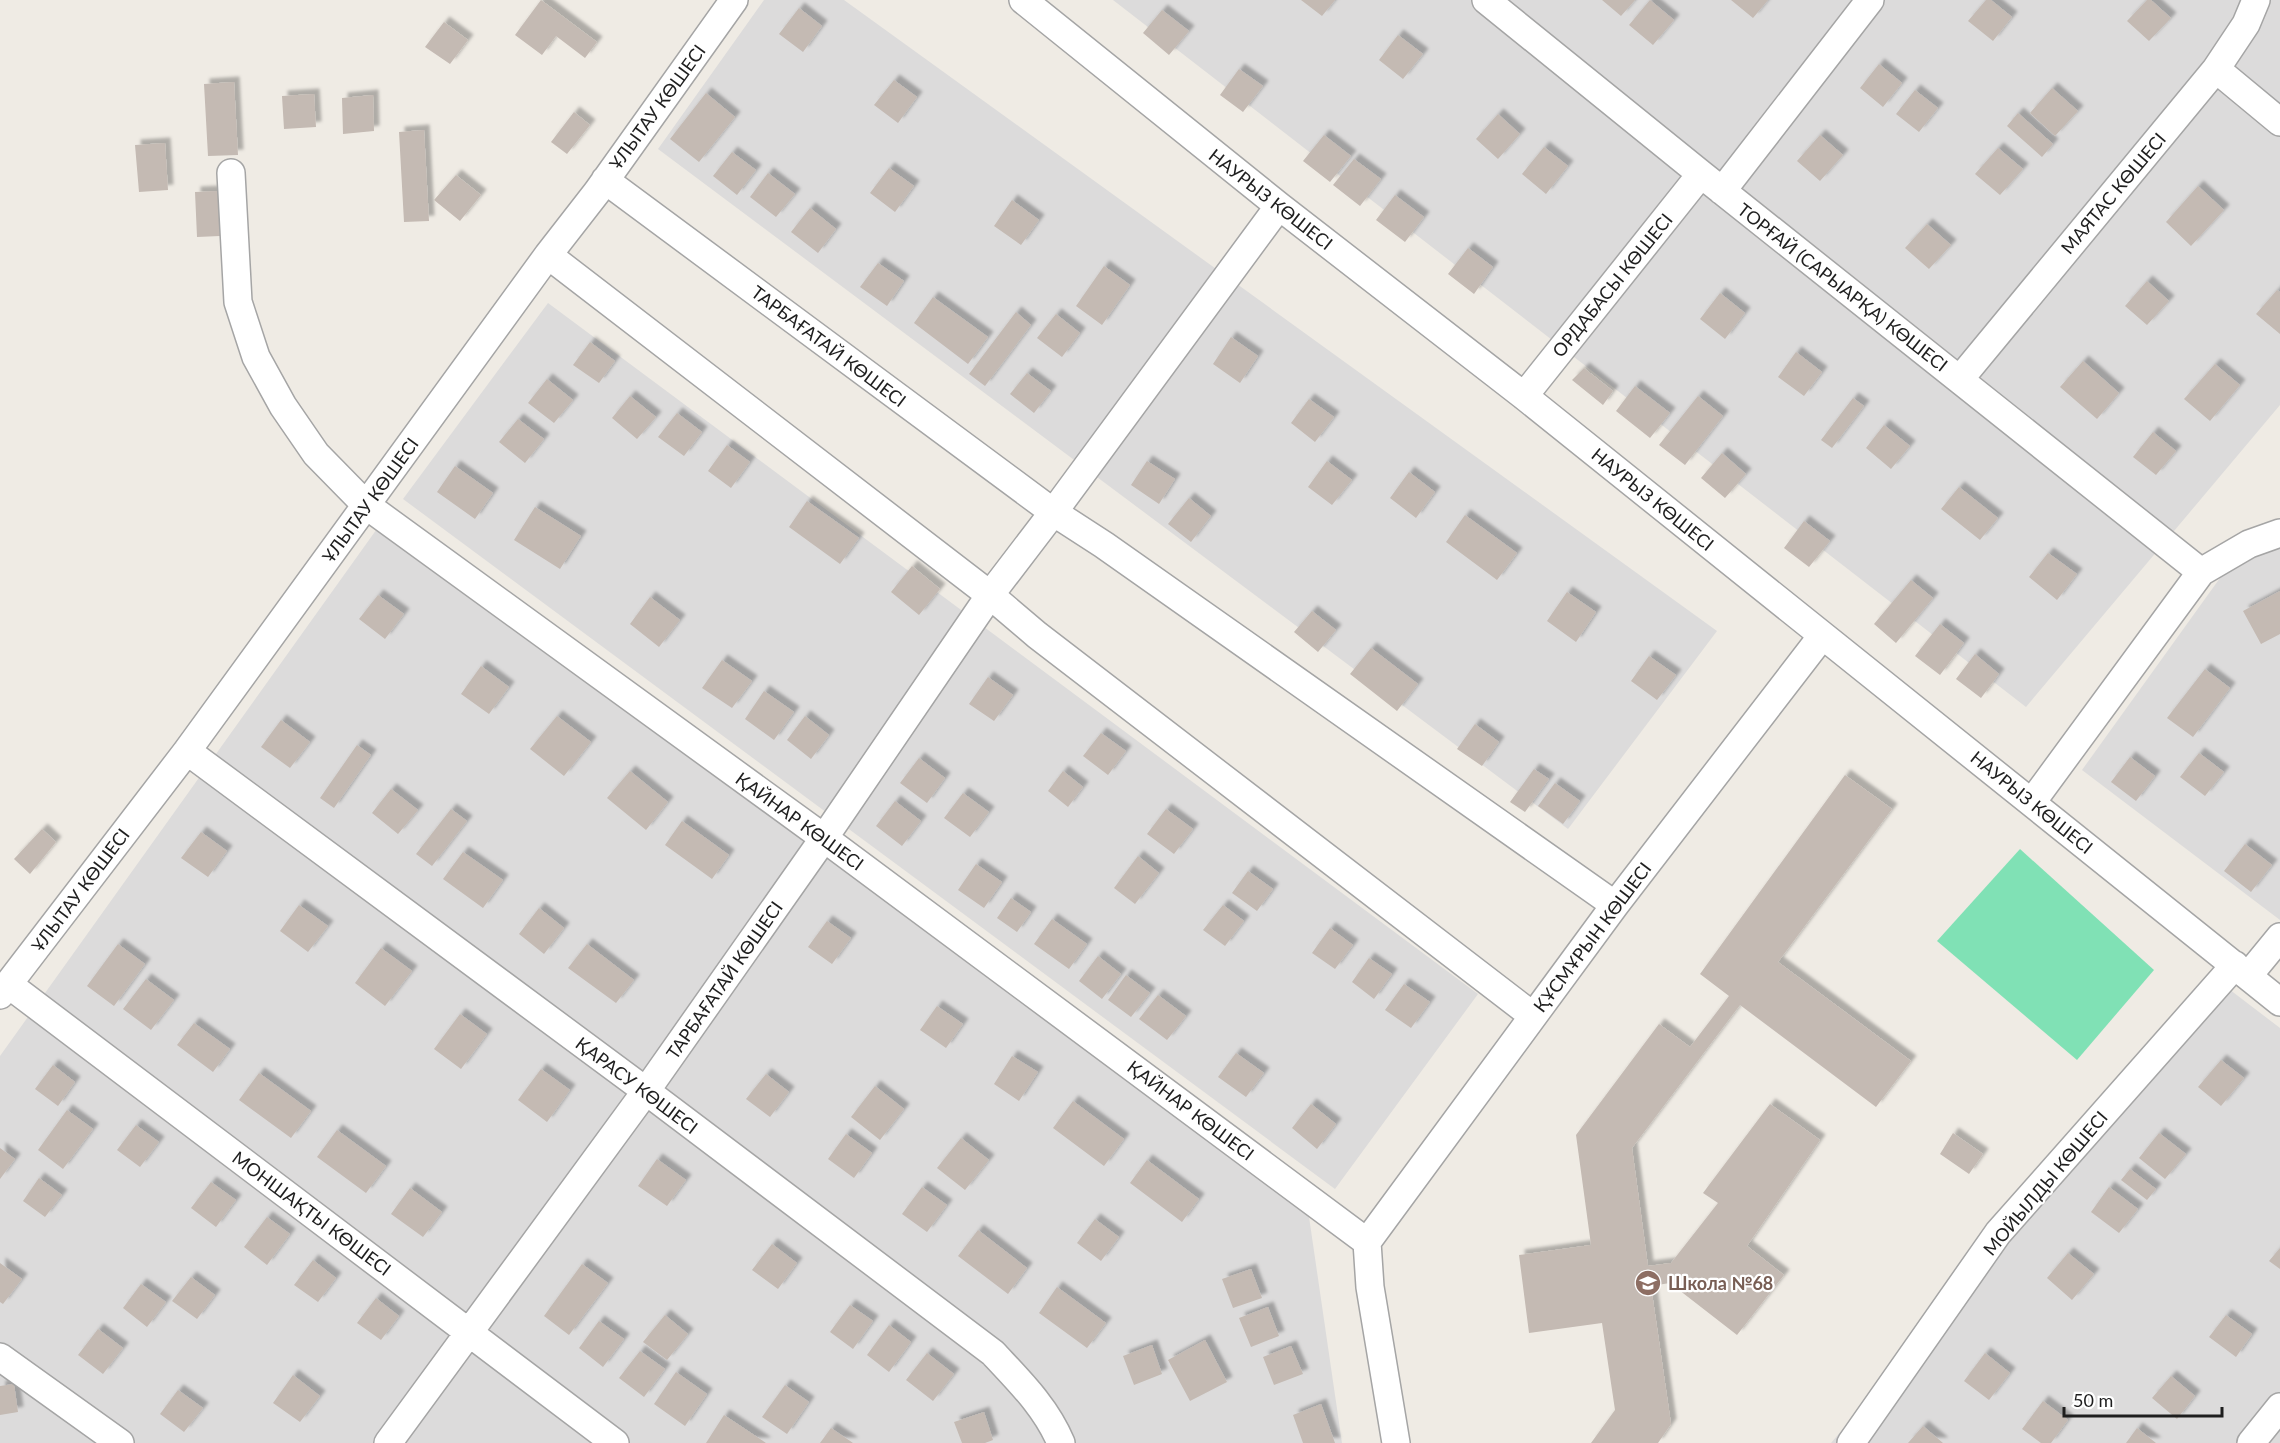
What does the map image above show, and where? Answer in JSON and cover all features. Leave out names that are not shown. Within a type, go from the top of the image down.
[{"type":"street","name":"ҰЛЫТАУ КӨШЕСІ","points":[[4,989],[187,751],[734,0]]},
{"type":"street","name":"НАУРЫЗ КӨШЕСІ","points":[[1023,0],[1279,206],[1524,396],[2280,1002]]},
{"type":"street","name":"ТОРҒАЙ (САРЫАРҚА) КӨШЕСІ","points":[[1486,0],[2201,572]]},
{"type":"street","points":[[1722,191],[1870,0]]},
{"type":"street","name":"МАЯТАС КӨШЕСІ","points":[[1960,379],[2216,69],[2246,24],[2256,0]]},
{"type":"street","points":[[2216,69],[2280,122]]},
{"type":"street","name":"ҚАЙНАР КӨШЕСІ","points":[[231,173],[238,302],[256,357],[283,406],[316,454],[366,505],[824,838],[1368,1242]]},
{"type":"street","name":"ОРДАБАСЫ КӨШЕСІ","points":[[1524,396],[1701,174]]},
{"type":"street","name":"ТАРБАҒАТАЙ КӨШЕСІ","points":[[605,180],[1053,512]]},
{"type":"street","name":"ТАРБАҒАТАЙ КӨШЕСІ","points":[[388,1443],[646,1091],[824,838],[990,595],[1279,206]]},
{"type":"street","points":[[548,255],[1533,1016]]},
{"type":"street","points":[[1053,512],[1104,545],[1615,905]]},
{"type":"street","points":[[2032,802],[2201,572],[2249,544],[2280,533]]},
{"type":"street","name":"ҚҰСМҰРЫН КӨШЕСІ","points":[[1368,1242],[1615,905],[1822,636]]},
{"type":"street","name":"ҚАРАСУ КӨШЕСІ","points":[[187,751],[646,1091],[993,1353],[1030,1392],[1053,1424],[1061,1443]]},
{"type":"street","name":"МОЙЫЛДЫ КӨШЕСІ","points":[[1851,1443],[1998,1233],[2241,971],[2280,937]]},
{"type":"street","name":"МОНШАҚТЫ КӨШЕСІ","points":[[4,989],[469,1332],[615,1443]]},
{"type":"street","points":[[1368,1242],[1370,1287],[1396,1443]]},
{"type":"street","points":[[0,1357],[120,1443]]},
{"type":"street","points":[[2251,1443],[2280,1407]]},
{"type":"shaded area","points":[[764,0],[844,0],[1717,631],[1568,829],[658,149]]},
{"type":"shaded area","points":[[1113,0],[2280,0],[2280,405],[2026,707]]},
{"type":"shaded area","points":[[548,303],[1478,994],[1335,1189],[403,499]]},
{"type":"shaded area","points":[[379,526],[1308,1210],[1342,1443],[0,1443],[0,1056]]},
{"type":"shaded area","points":[[2280,535],[2280,920],[2082,770],[2243,546]]},
{"type":"shaded area","points":[[2221,983],[2280,1028],[2280,1443],[1831,1443]]},
{"type":"green space","points":[[2020,849],[2154,970],[2077,1060],[1937,941]]},
{"type":"building","points":[[541,0],[597,42],[585,58],[556,36],[542,55],[515,35]]},
{"type":"building","points":[[1301,0],[1335,0],[1322,16]]},
{"type":"building","points":[[1602,0],[1635,0],[1621,16]]},
{"type":"building","points":[[1650,0],[1674,20],[1653,45],[1629,25]]},
{"type":"building","points":[[1731,0],[1768,0],[1753,18]]},
{"type":"building","points":[[1986,0],[1991,0],[2012,17],[1993,41],[1968,21]]},
{"type":"building","points":[[2147,0],[2151,0],[2171,18],[2149,41],[2127,21]]},
{"type":"building","points":[[799,8],[822,26],[803,52],[779,34]]},
{"type":"building","points":[[1162,10],[1189,31],[1169,55],[1143,33]]},
{"type":"building","points":[[444,22],[468,40],[450,64],[425,47]]},
{"type":"building","points":[[1398,35],[1423,54],[1403,79],[1379,60]]},
{"type":"building","points":[[1879,64],[1902,83],[1883,107],[1860,88]]},
{"type":"building","points":[[1239,69],[1263,86],[1243,112],[1220,95]]},
{"type":"building","points":[[894,80],[917,97],[898,123],[874,105]]},
{"type":"building","points":[[234,82],[238,155],[208,156],[204,84]]},
{"type":"building","points":[[2052,88],[2078,111],[2055,136],[2030,113]]},
{"type":"building","points":[[1915,90],[1938,108],[1919,132],[1896,114]]},
{"type":"building","points":[[706,93],[735,117],[699,162],[670,139]]},
{"type":"building","points":[[314,94],[316,127],[284,129],[282,96]]},
{"type":"building","points":[[373,95],[374,131],[343,134],[342,98]]},
{"type":"building","points":[[574,112],[590,125],[567,154],[551,142]]},
{"type":"building","points":[[2018,113],[2053,144],[2042,157],[2007,126]]},
{"type":"building","points":[[1498,114],[1520,134],[1498,159],[1476,139]]},
{"type":"building","points":[[424,130],[429,221],[404,222],[399,132]]},
{"type":"building","points":[[1324,135],[1351,156],[1330,182],[1303,161]]},
{"type":"building","points":[[1820,135],[1843,155],[1820,181],[1797,161]]},
{"type":"building","points":[[165,143],[168,190],[139,192],[135,145]]},
{"type":"building","points":[[1544,147],[1568,166],[1546,194],[1522,174]]},
{"type":"building","points":[[1998,148],[2023,169],[2000,195],[1975,174]]},
{"type":"building","points":[[732,152],[756,170],[737,195],[713,176]]},
{"type":"building","points":[[1354,159],[1381,179],[1360,206],[1333,185]]},
{"type":"building","points":[[889,168],[914,186],[895,212],[870,193]]},
{"type":"building","points":[[768,173],[795,194],[776,217],[750,197]]},
{"type":"building","points":[[456,175],[481,195],[460,221],[434,200]]},
{"type":"building","points":[[2198,186],[2224,210],[2191,246],[2166,222]]},
{"type":"building","points":[[218,191],[220,236],[197,237],[195,192]]},
{"type":"building","points":[[1395,195],[1424,217],[1405,242],[1376,220]]},
{"type":"building","points":[[1012,200],[1039,220],[1021,245],[994,226]]},
{"type":"building","points":[[810,208],[836,229],[818,253],[791,232]]},
{"type":"building","points":[[1927,224],[1951,245],[1929,269],[1905,248]]},
{"type":"building","points":[[1468,248],[1493,267],[1474,294],[1448,274]]},
{"type":"building","points":[[878,263],[904,281],[887,306],[860,287]]},
{"type":"building","points":[[1104,266],[1130,285],[1102,325],[1076,306]]},
{"type":"building","points":[[2147,281],[2169,301],[2147,325],[2125,306]]},
{"type":"building","points":[[2277,290],[2280,292],[2280,334],[2256,314]]},
{"type":"building","points":[[1720,293],[1745,313],[1725,339],[1700,319]]},
{"type":"building","points":[[933,297],[988,337],[968,364],[914,323]]},
{"type":"building","points":[[1016,312],[1031,325],[985,386],[969,374]]},
{"type":"building","points":[[1056,314],[1080,333],[1062,357],[1037,338]]},
{"type":"building","points":[[1231,337],[1258,356],[1240,383],[1213,364]]},
{"type":"building","points":[[590,342],[615,361],[599,383],[573,365]]},
{"type":"building","points":[[1796,352],[1822,372],[1804,396],[1778,377]]},
{"type":"building","points":[[2083,361],[2119,393],[2097,419],[2060,387]]},
{"type":"building","points":[[2215,364],[2240,385],[2210,421],[2184,399]]},
{"type":"building","points":[[1584,368],[1613,391],[1603,405],[1572,380]]},
{"type":"building","points":[[1027,373],[1051,391],[1034,413],[1010,394]]},
{"type":"building","points":[[547,379],[573,400],[554,423],[528,403]]},
{"type":"building","points":[[1635,386],[1670,413],[1650,438],[1616,411]]},
{"type":"building","points":[[630,396],[656,417],[637,439],[612,418]]},
{"type":"building","points":[[1698,396],[1723,416],[1685,465],[1659,445]]},
{"type":"building","points":[[1853,398],[1864,406],[1832,448],[1821,440]]},
{"type":"building","points":[[1309,399],[1334,417],[1315,442],[1291,423]]},
{"type":"building","points":[[677,413],[702,432],[684,456],[658,437]]},
{"type":"building","points":[[518,419],[544,439],[525,463],[499,442]]},
{"type":"building","points":[[1884,425],[1910,446],[1891,469],[1866,448]]},
{"type":"building","points":[[2153,432],[2176,451],[2156,475],[2133,457]]},
{"type":"building","points":[[727,445],[750,462],[731,488],[708,471]]},
{"type":"building","points":[[1722,453],[1746,474],[1725,498],[1701,478]]},
{"type":"building","points":[[1147,461],[1175,479],[1159,504],[1131,485]]},
{"type":"building","points":[[1327,461],[1352,480],[1332,505],[1308,487]]},
{"type":"building","points":[[455,466],[493,493],[475,519],[437,492]]},
{"type":"building","points":[[1409,472],[1435,492],[1416,518],[1390,498]]},
{"type":"building","points":[[1959,487],[1998,518],[1980,540],[1941,509]]},
{"type":"building","points":[[1189,498],[1211,516],[1191,542],[1168,524]]},
{"type":"building","points":[[807,501],[859,538],[840,564],[789,527]]},
{"type":"building","points":[[535,507],[581,536],[560,569],[514,540]]},
{"type":"building","points":[[1465,515],[1517,553],[1497,580],[1446,542]]},
{"type":"building","points":[[1804,521],[1830,541],[1809,567],[1784,548]]},
{"type":"building","points":[[2048,553],[2077,574],[2057,600],[2029,577]]},
{"type":"building","points":[[912,566],[940,589],[919,615],[891,592]]},
{"type":"building","points":[[1911,580],[1933,598],[1896,643],[1874,624]]},
{"type":"building","points":[[2280,591],[2280,634],[2261,644],[2243,611]]},
{"type":"building","points":[[1567,592],[1596,612],[1576,642],[1547,621]]},
{"type":"building","points":[[378,595],[404,614],[385,639],[359,619]]},
{"type":"building","points":[[650,597],[680,620],[659,647],[630,624]]},
{"type":"building","points":[[1312,611],[1336,630],[1318,652],[1294,632]]},
{"type":"building","points":[[1940,624],[1964,643],[1940,675],[1915,656]]},
{"type":"building","points":[[1371,648],[1418,684],[1397,711],[1350,674]]},
{"type":"building","points":[[1975,654],[1999,674],[1981,698],[1956,679]]},
{"type":"building","points":[[1649,656],[1676,675],[1657,700],[1631,681]]},
{"type":"building","points":[[722,660],[752,681],[732,708],[702,688]]},
{"type":"building","points":[[481,666],[509,687],[489,714],[461,694]]},
{"type":"building","points":[[2205,669],[2230,688],[2193,737],[2167,718]]},
{"type":"building","points":[[988,677],[1013,695],[994,721],[969,704]]},
{"type":"building","points":[[764,691],[794,712],[774,740],[745,719]]},
{"type":"building","points":[[557,716],[591,742],[564,776],[530,749]]},
{"type":"building","points":[[805,716],[829,735],[811,759],[787,740]]},
{"type":"building","points":[[281,720],[310,742],[290,768],[261,747]]},
{"type":"building","points":[[1475,724],[1499,742],[1482,766],[1457,749]]},
{"type":"building","points":[[1101,733],[1126,751],[1108,775],[1083,756]]},
{"type":"building","points":[[357,745],[371,755],[334,808],[320,798]]},
{"type":"building","points":[[2199,753],[2224,772],[2205,796],[2180,777]]},
{"type":"building","points":[[2130,757],[2155,776],[2136,801],[2111,782]]},
{"type":"building","points":[[919,758],[945,778],[927,803],[900,783]]},
{"type":"building","points":[[1534,769],[1549,779],[1525,812],[1510,802]]},
{"type":"building","points":[[630,771],[668,802],[646,830],[607,798]]},
{"type":"building","points":[[1063,771],[1083,787],[1068,807],[1048,791]]},
{"type":"building","points":[[1845,775],[1892,809],[1778,962],[1911,1061],[1876,1107],[1740,1005],[1632,1148],[1648,1266],[1671,1263],[1718,1203],[1703,1193],[1770,1104],[1820,1140],[1747,1246],[1784,1275],[1737,1335],[1670,1283],[1651,1286],[1671,1424],[1658,1443],[1591,1443],[1615,1410],[1602,1323],[1529,1333],[1519,1255],[1591,1245],[1576,1135],[1659,1024],[1690,1047],[1729,996],[1700,974]]},
{"type":"building","points":[[1555,783],[1580,801],[1563,824],[1538,806]]},
{"type":"building","points":[[391,789],[418,810],[398,834],[372,813]]},
{"type":"building","points":[[963,793],[989,812],[970,837],[944,818]]},
{"type":"building","points":[[895,801],[921,821],[902,846],[876,826]]},
{"type":"building","points":[[451,809],[467,821],[432,866],[416,854]]},
{"type":"building","points":[[1166,809],[1193,829],[1174,854],[1147,834]]},
{"type":"building","points":[[682,821],[729,855],[712,879],[665,845]]},
{"type":"building","points":[[42,829],[56,842],[30,874],[14,859]]},
{"type":"building","points":[[201,832],[227,851],[208,877],[181,858]]},
{"type":"building","points":[[2245,844],[2272,865],[2251,892],[2224,871]]},
{"type":"building","points":[[463,852],[503,880],[483,908],[443,879]]},
{"type":"building","points":[[1138,856],[1159,873],[1135,904],[1114,888]]},
{"type":"building","points":[[976,864],[1002,882],[984,908],[958,890]]},
{"type":"building","points":[[1248,871],[1273,889],[1257,911],[1232,893]]},
{"type":"building","points":[[1011,898],[1031,912],[1017,932],[997,918]]},
{"type":"building","points":[[299,905],[328,926],[308,952],[280,931]]},
{"type":"building","points":[[1223,905],[1244,921],[1225,946],[1203,930]]},
{"type":"building","points":[[539,908],[564,928],[544,954],[519,934]]},
{"type":"building","points":[[1052,919],[1087,944],[1069,969],[1034,944]]},
{"type":"building","points":[[827,921],[851,938],[832,964],[808,947]]},
{"type":"building","points":[[1330,928],[1353,945],[1335,969],[1312,953]]},
{"type":"building","points":[[118,944],[145,964],[114,1006],[87,986]]},
{"type":"building","points":[[587,944],[634,980],[616,1003],[568,968]]},
{"type":"building","points":[[381,948],[412,971],[385,1006],[355,983]]},
{"type":"building","points":[[1098,956],[1121,974],[1102,999],[1079,981]]},
{"type":"building","points":[[1369,958],[1392,974],[1374,999],[1352,982]]},
{"type":"building","points":[[1126,975],[1150,993],[1131,1017],[1108,1000]]},
{"type":"building","points":[[146,979],[174,1000],[151,1030],[123,1009]]},
{"type":"building","points":[[1404,984],[1430,1002],[1411,1028],[1385,1010]]},
{"type":"building","points":[[1158,995],[1186,1016],[1167,1040],[1139,1019]]},
{"type":"building","points":[[937,1006],[963,1024],[946,1048],[920,1030]]},
{"type":"building","points":[[460,1014],[487,1034],[461,1069],[434,1049]]},
{"type":"building","points":[[194,1023],[230,1049],[213,1072],[177,1045]]},
{"type":"building","points":[[1236,1053],[1264,1073],[1246,1097],[1218,1077]]},
{"type":"building","points":[[1012,1056],[1038,1072],[1019,1101],[994,1084]]},
{"type":"building","points":[[2221,1060],[2244,1078],[2221,1106],[2198,1087]]},
{"type":"building","points":[[53,1065],[75,1082],[58,1106],[35,1089]]},
{"type":"building","points":[[541,1069],[570,1090],[547,1122],[518,1100]]},
{"type":"building","points":[[259,1073],[311,1111],[291,1138],[239,1100]]},
{"type":"building","points":[[766,1074],[789,1092],[770,1117],[746,1099]]},
{"type":"building","points":[[875,1086],[904,1109],[880,1140],[851,1117]]},
{"type":"building","points":[[1073,1101],[1124,1139],[1104,1166],[1053,1128]]},
{"type":"building","points":[[1311,1104],[1336,1124],[1317,1149],[1292,1128]]},
{"type":"building","points":[[67,1110],[93,1129],[63,1169],[38,1150]]},
{"type":"building","points":[[136,1125],[159,1142],[140,1167],[117,1150]]},
{"type":"building","points":[[337,1130],[386,1166],[366,1193],[317,1157]]},
{"type":"building","points":[[1953,1133],[1983,1154],[1969,1174],[1940,1154]]},
{"type":"building","points":[[2159,1133],[2186,1154],[2165,1179],[2139,1158]]},
{"type":"building","points":[[846,1134],[872,1153],[854,1178],[828,1159]]},
{"type":"building","points":[[961,1138],[989,1160],[965,1190],[937,1168]]},
{"type":"building","points":[[0,1148],[15,1159],[0,1179]]},
{"type":"building","points":[[657,1159],[686,1180],[667,1206],[638,1186]]},
{"type":"building","points":[[1147,1160],[1199,1199],[1182,1222],[1130,1183]]},
{"type":"building","points":[[2130,1169],[2156,1189],[2147,1200],[2121,1180]]},
{"type":"building","points":[[39,1178],[62,1195],[45,1217],[23,1201]]},
{"type":"building","points":[[211,1182],[236,1200],[216,1227],[191,1208]]},
{"type":"building","points":[[922,1187],[947,1205],[927,1232],[902,1214]]},
{"type":"building","points":[[2109,1187],[2138,1209],[2119,1233],[2091,1212]]},
{"type":"building","points":[[410,1188],[442,1212],[423,1237],[391,1214]]},
{"type":"building","points":[[267,1217],[290,1234],[267,1265],[244,1247]]},
{"type":"building","points":[[1095,1219],[1119,1237],[1101,1261],[1077,1243]]},
{"type":"building","points":[[978,1230],[1027,1268],[1008,1294],[958,1256]]},
{"type":"building","points":[[772,1244],[797,1263],[778,1289],[752,1270]]},
{"type":"building","points":[[2280,1248],[2280,1269],[2269,1261]]},
{"type":"building","points":[[2068,1253],[2094,1274],[2072,1300],[2047,1278]]},
{"type":"building","points":[[313,1260],[336,1278],[318,1302],[294,1285]]},
{"type":"building","points":[[0,1263],[22,1279],[3,1304],[0,1302]]},
{"type":"building","points":[[582,1264],[608,1283],[569,1335],[544,1316]]},
{"type":"building","points":[[1251,1269],[1262,1298],[1233,1308],[1222,1279]]},
{"type":"building","points":[[191,1277],[215,1295],[197,1319],[172,1301]]},
{"type":"building","points":[[141,1284],[166,1302],[147,1327],[123,1308]]},
{"type":"building","points":[[1057,1287],[1106,1323],[1087,1348],[1039,1313]]},
{"type":"building","points":[[376,1298],[399,1316],[381,1340],[357,1323]]},
{"type":"building","points":[[850,1305],[873,1321],[853,1349],[830,1332]]},
{"type":"building","points":[[1268,1307],[1279,1336],[1251,1347],[1239,1318]]},
{"type":"building","points":[[665,1315],[688,1334],[667,1360],[643,1342]]},
{"type":"building","points":[[2226,1315],[2252,1334],[2236,1357],[2209,1337]]},
{"type":"building","points":[[599,1321],[624,1339],[603,1367],[579,1348]]},
{"type":"building","points":[[889,1325],[911,1342],[889,1372],[867,1355]]},
{"type":"building","points":[[98,1329],[123,1348],[103,1374],[78,1355]]},
{"type":"building","points":[[1205,1340],[1227,1382],[1190,1401],[1168,1360]]},
{"type":"building","points":[[1152,1345],[1162,1374],[1134,1385],[1123,1356]]},
{"type":"building","points":[[1291,1346],[1303,1374],[1274,1385],[1263,1357]]},
{"type":"building","points":[[640,1351],[665,1369],[644,1397],[619,1378]]},
{"type":"building","points":[[927,1353],[954,1374],[933,1401],[906,1380]]},
{"type":"building","points":[[1985,1353],[2010,1373],[1989,1400],[1964,1381]]},
{"type":"building","points":[[676,1372],[707,1394],[685,1426],[654,1404]]},
{"type":"building","points":[[293,1375],[320,1396],[300,1422],[273,1403]]},
{"type":"building","points":[[2171,1376],[2195,1396],[2177,1419],[2152,1398]]},
{"type":"building","points":[[14,1384],[18,1412],[0,1415],[0,1386]]},
{"type":"building","points":[[785,1385],[809,1402],[787,1434],[762,1417]]},
{"type":"building","points":[[178,1390],[203,1408],[184,1432],[160,1414]]},
{"type":"building","points":[[2043,1401],[2068,1420],[2051,1443],[2041,1443],[2022,1429]]},
{"type":"building","points":[[1321,1404],[1335,1443],[1303,1443],[1293,1415]]},
{"type":"building","points":[[984,1412],[993,1440],[985,1443],[962,1443],[954,1422]]},
{"type":"building","points":[[724,1415],[766,1443],[706,1443]]},
{"type":"building","points":[[1923,1426],[1943,1443],[1908,1443]]},
{"type":"building","points":[[831,1428],[853,1443],[820,1443]]},
{"type":"building","points":[[2137,1428],[2156,1443],[2126,1443]]},
{"type":"place","name":"Школа №68","points":[[1648,1283]]}]
